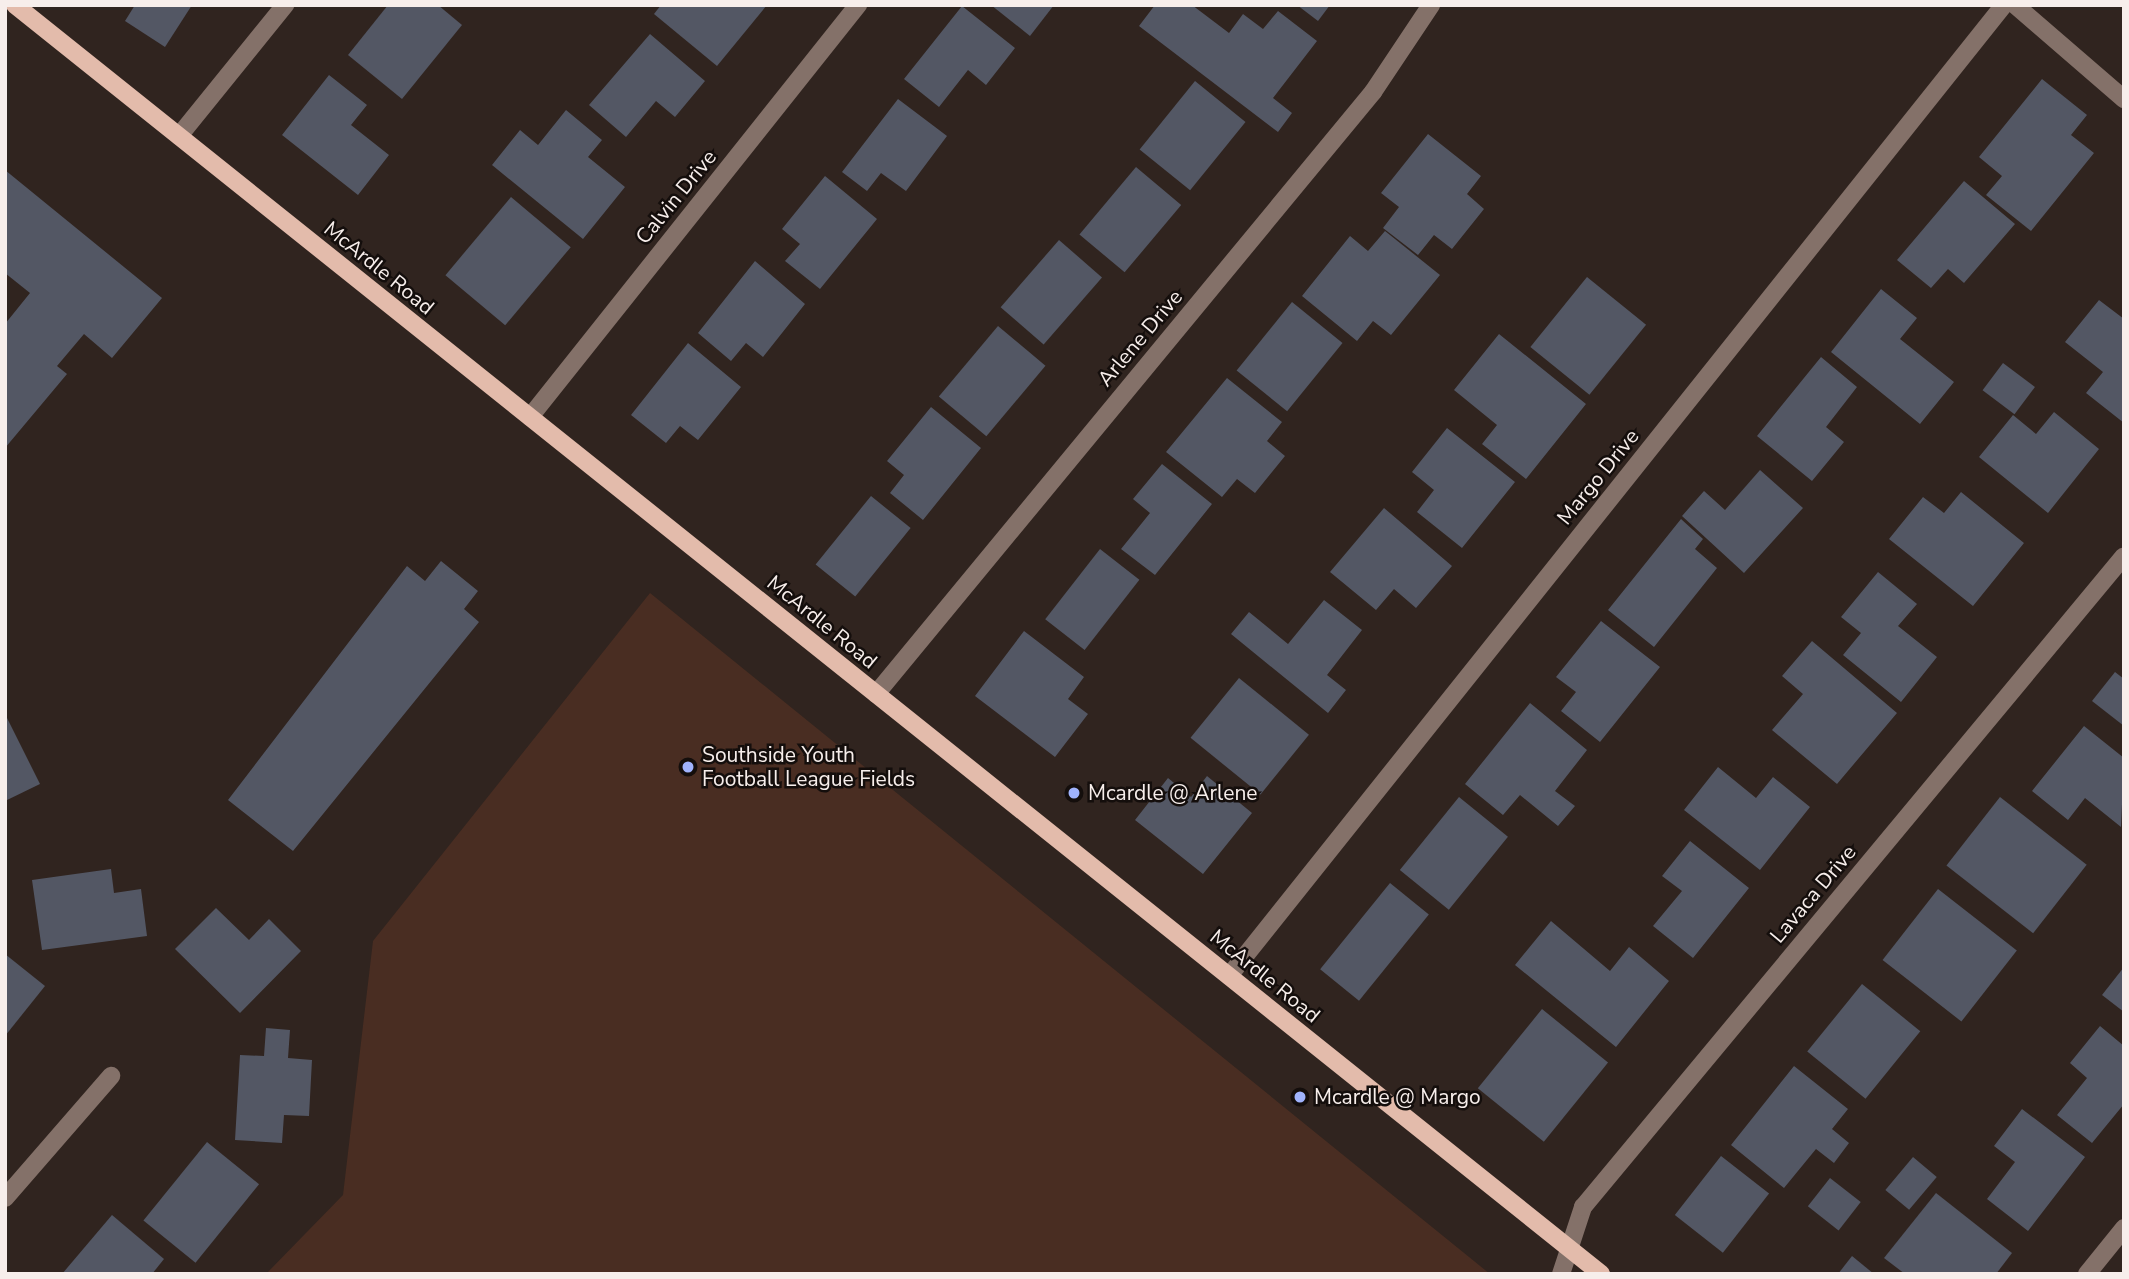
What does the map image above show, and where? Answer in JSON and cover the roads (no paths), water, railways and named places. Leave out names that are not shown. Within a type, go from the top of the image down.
[{"type":"main road","name":"McArdle Road","points":[[15,5],[1601,1274]]},
{"type":"street","points":[[179,136],[285,5]]},
{"type":"street","name":"Calvin Drive","points":[[530,417],[858,5]]},
{"type":"street","name":"Arlene Drive","points":[[876,694],[1373,92],[1431,5]]},
{"type":"street","name":"Margo Drive","points":[[1229,976],[2004,5]]},
{"type":"street","points":[[2015,5],[2124,99]]},
{"type":"street","name":"Lavaca Drive","points":[[1561,1274],[1583,1207],[2124,556]]},
{"type":"street","points":[[5,1198],[111,1076]]},
{"type":"street","points":[[2087,1274],[2124,1228]]},
{"type":"place","name":"Southside Youth Football League Fields","points":[[688,767]]},
{"type":"place","name":"Mcardle @ Arlene","points":[[1074,793]]},
{"type":"place","name":"Mcardle @ Margo","points":[[1300,1097]]}]
